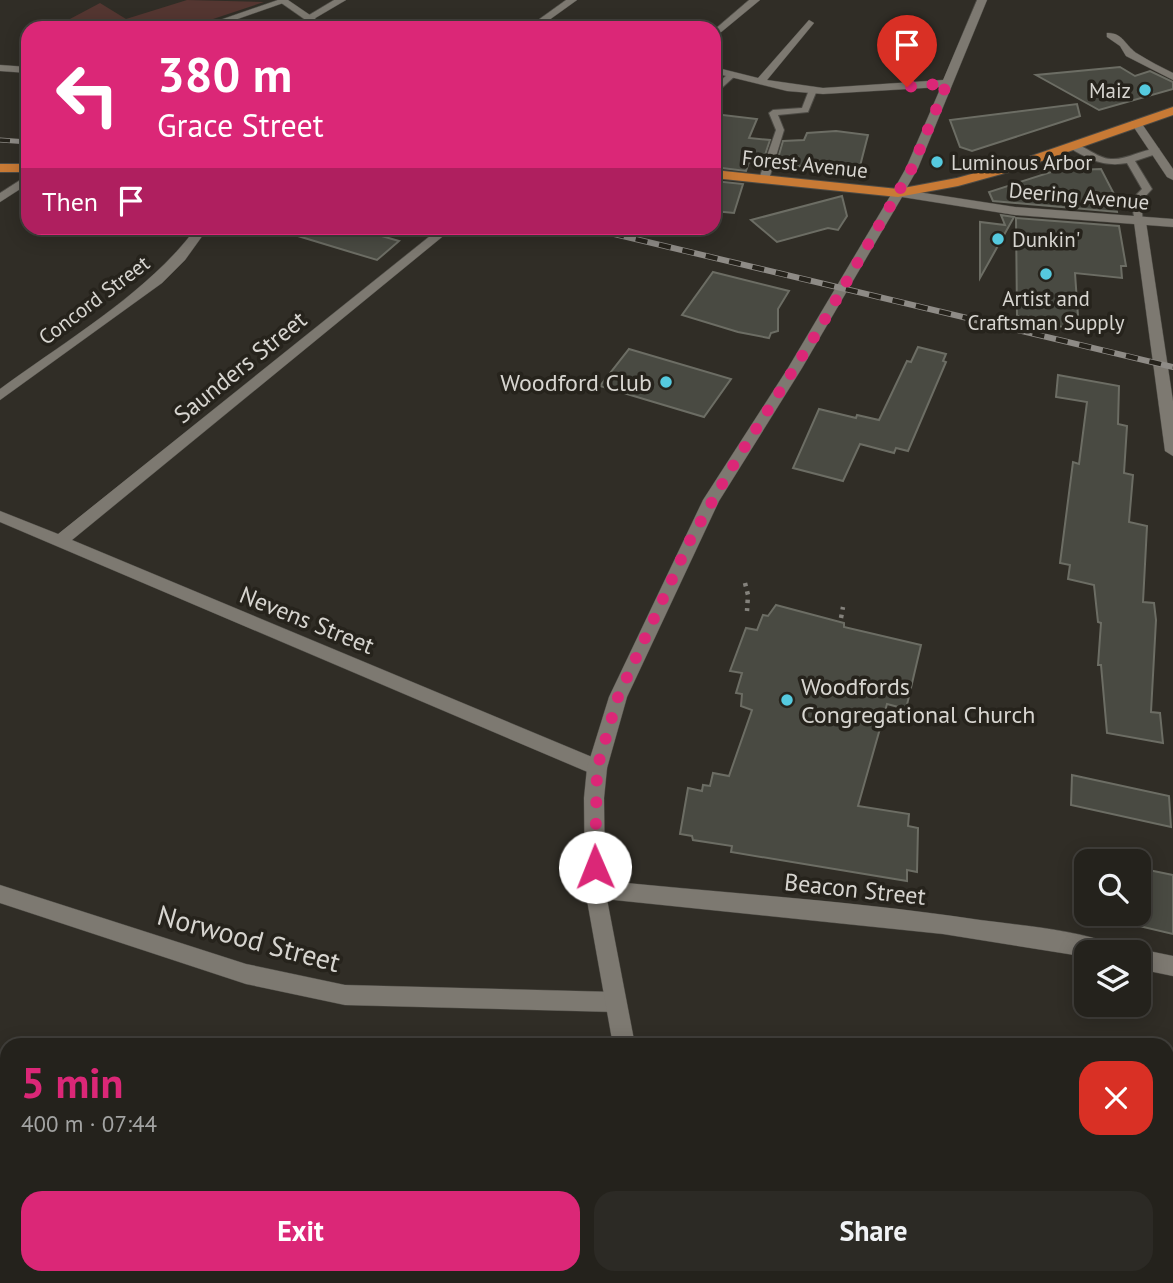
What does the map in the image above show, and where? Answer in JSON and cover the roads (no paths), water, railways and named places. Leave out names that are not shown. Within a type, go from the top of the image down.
[{"type":"highway","name":"Forest Avenue","points":[[721,175],[898,193],[976,177],[1173,111]]},
{"type":"highway","points":[[0,168],[21,168]]},
{"type":"street","points":[[309,18],[341,0]]},
{"type":"street","points":[[542,21],[572,0]]},
{"type":"street","points":[[721,29],[755,0]]},
{"type":"street","points":[[623,1038],[595,890],[594,798],[597,768],[618,697],[689,542],[734,463],[821,326],[914,165],[982,0]]},
{"type":"street","points":[[223,21],[283,1],[314,21]]},
{"type":"street","points":[[760,82],[809,23]]},
{"type":"street","points":[[1110,35],[1124,44],[1129,54],[1173,77]]},
{"type":"street","points":[[0,68],[21,70]]},
{"type":"street","points":[[721,72],[760,82],[846,92],[947,83]]},
{"type":"street","points":[[1136,123],[1173,177]]},
{"type":"street","points":[[0,198],[21,184]]},
{"type":"street","name":"Deering Avenue","points":[[898,193],[1015,211],[1173,223]]},
{"type":"street","points":[[1140,222],[1173,451]]},
{"type":"street","name":"Concord Street","points":[[0,396],[157,280],[181,257],[197,235]]},
{"type":"street","name":"Saunders Street","points":[[60,541],[438,235]]},
{"type":"street","name":"Nevens Street","points":[[0,516],[240,620],[597,768]]},
{"type":"street","name":"Beacon Street","points":[[595,890],[943,925],[1074,944]]},
{"type":"street","name":"Norwood Street","points":[[0,894],[246,974],[345,995],[615,1002]]},
{"type":"street","points":[[1151,962],[1173,967]]},
{"type":"lane","points":[[721,85],[732,75]]},
{"type":"lane","points":[[764,178],[780,130],[773,113],[806,110],[813,90]]},
{"type":"lane","points":[[1073,146],[1096,160],[1110,163],[1130,160],[1156,151]]},
{"type":"lane","points":[[1130,160],[1146,189],[1136,200],[1140,222]]},
{"type":"railway","points":[[0,140],[21,142]]},
{"type":"railway","points":[[618,235],[1173,367]]},
{"type":"place","name":"Maiz","points":[[1145,90]]},
{"type":"place","name":"Luminous Arbor","points":[[937,162]]},
{"type":"place","name":"Dunkin'","points":[[998,239]]},
{"type":"place","name":"Artist and Craftsman Supply","points":[[1046,274]]},
{"type":"place","name":"Woodford Club","points":[[666,382]]},
{"type":"place","name":"Woodfords Congregational Church","points":[[787,700]]}]
